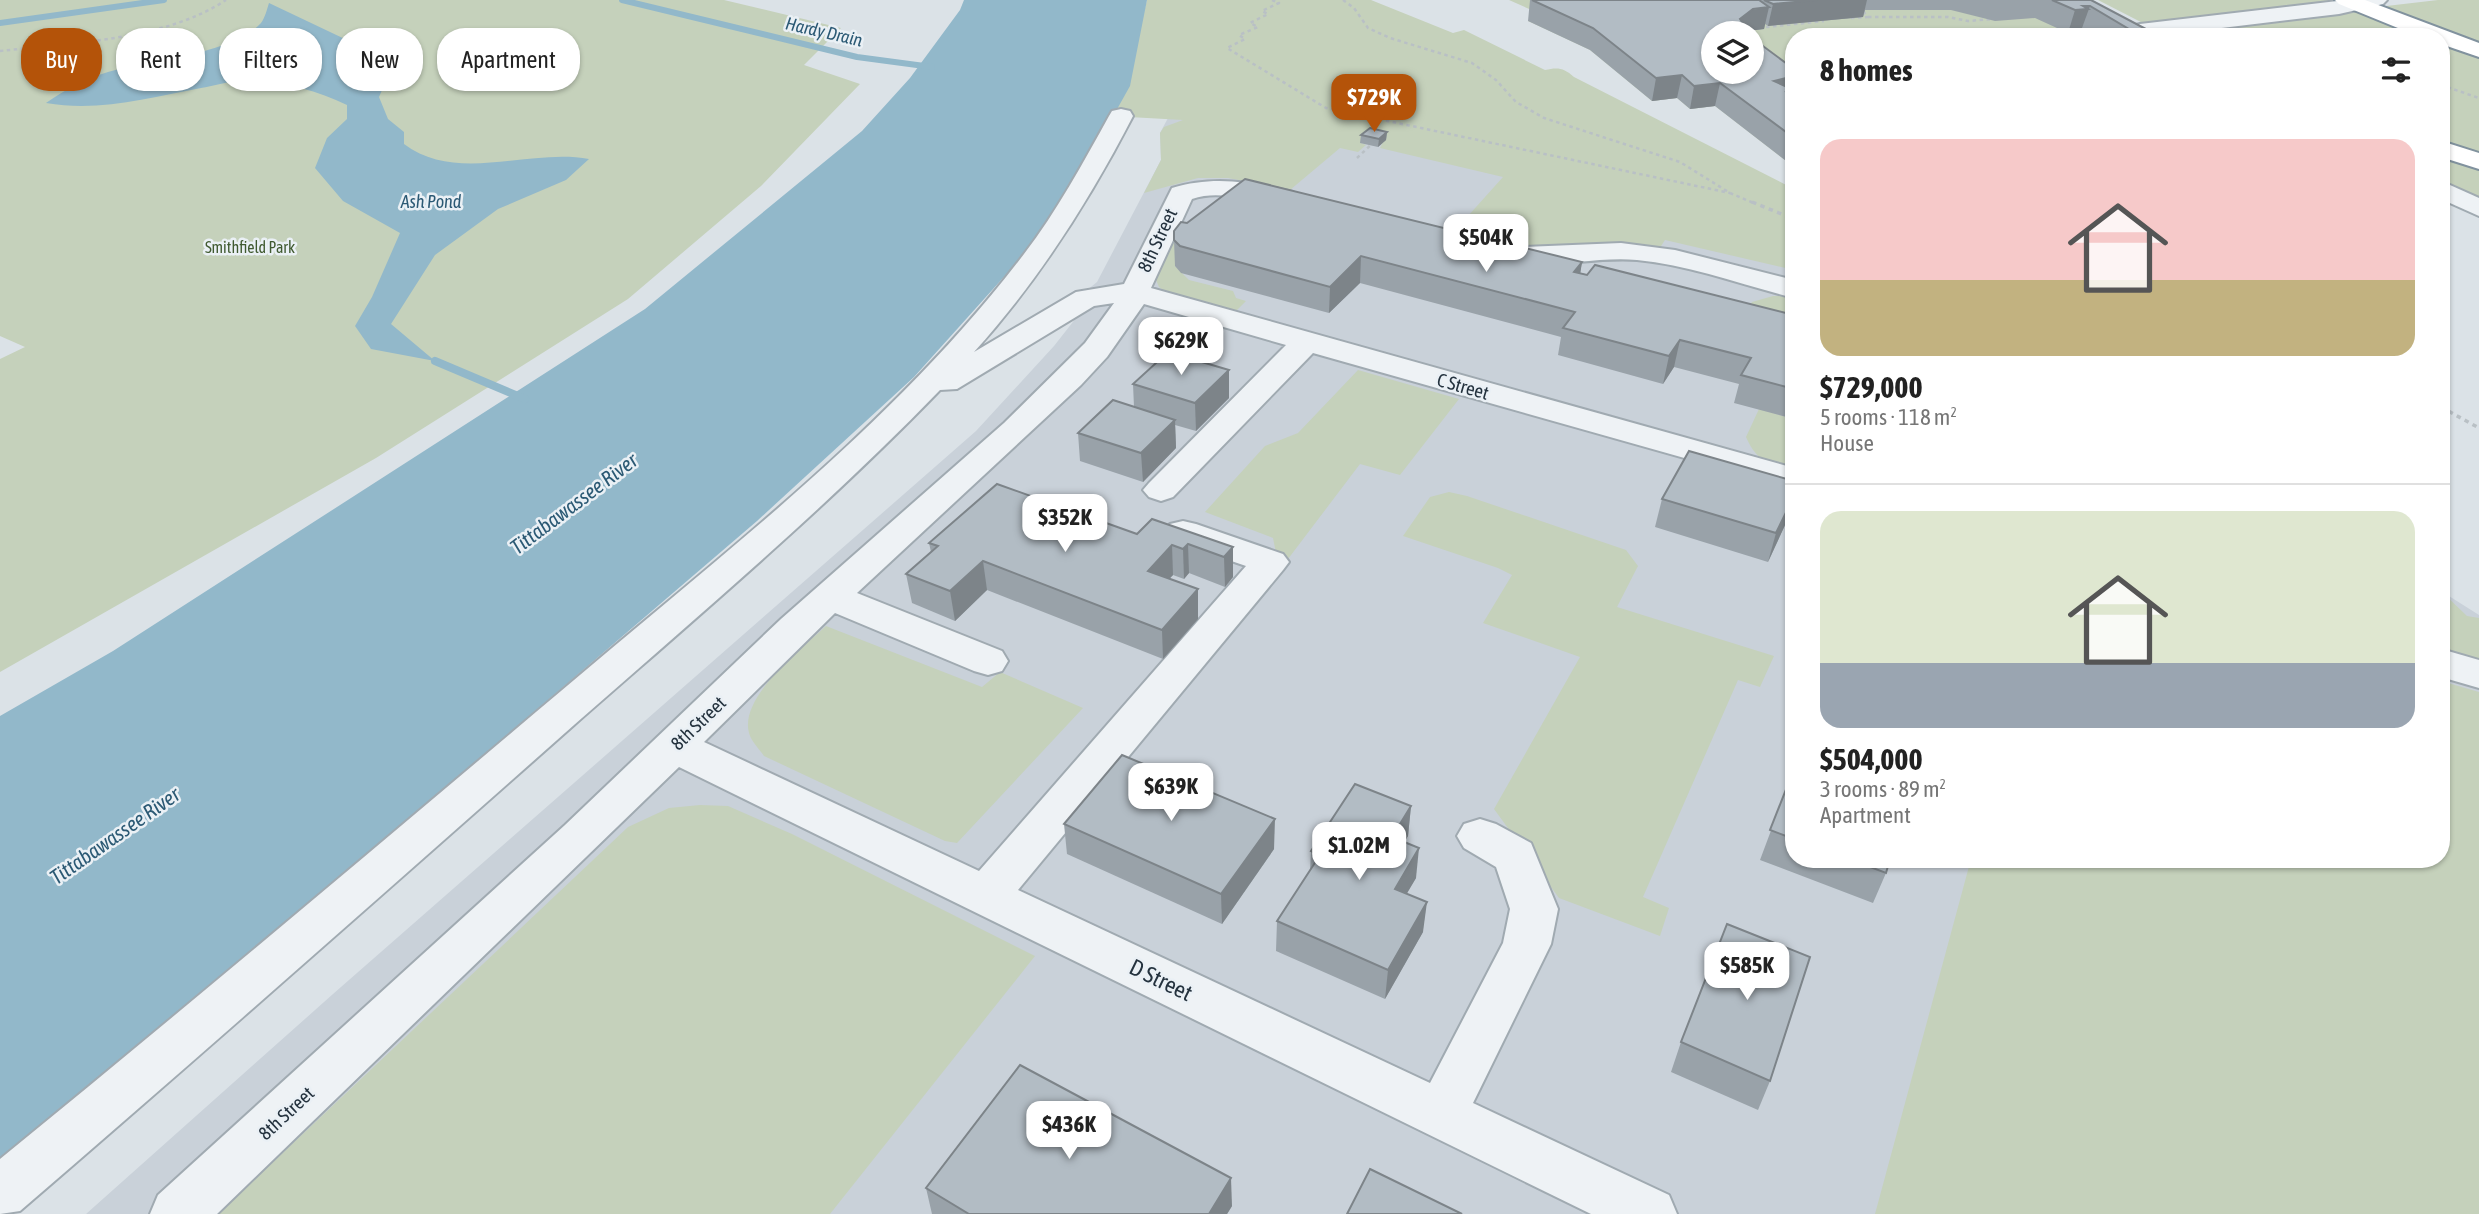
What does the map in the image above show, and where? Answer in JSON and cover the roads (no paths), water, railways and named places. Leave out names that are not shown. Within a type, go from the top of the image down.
[{"type":"highway","points":[[2360,2],[2420,28]]},
{"type":"highway","points":[[2117,18],[2135,28]]},
{"type":"highway","points":[[2450,40],[2479,50]]},
{"type":"highway","points":[[2450,152],[2479,161]]},
{"type":"street","points":[[2186,28],[2360,2]]},
{"type":"street","points":[[0,1193],[184,1040],[748,554],[928,386],[1023,275],[1066,212],[1121,116]]},
{"type":"street","name":"8th Street","points":[[178,1214],[571,846],[830,597],[1070,378],[1126,310],[1175,201],[1181,194],[1197,187],[1219,186],[1303,203]]},
{"type":"street","points":[[2450,196],[2479,208]]},
{"type":"street","points":[[1485,249],[1532,258],[1602,251],[1638,252],[1785,287]]},
{"type":"street","points":[[906,406],[1086,298],[1133,292]]},
{"type":"street","name":"C Street","points":[[1133,292],[1785,476]]},
{"type":"street","points":[[985,896],[1270,562],[1161,507],[1306,342]]},
{"type":"street","points":[[830,597],[988,662]]},
{"type":"street","points":[[2450,666],[2479,674]]},
{"type":"street","name":"D Street","points":[[674,746],[1649,1214]]},
{"type":"street","points":[[1441,1114],[1527,944],[1534,909],[1516,856],[1480,836]]},
{"type":"water","name":"Tittabawassee River","points":[[964,0],[1147,0],[1130,86],[1039,238],[914,377],[757,521],[146,1044],[0,1164],[0,716],[113,651],[645,309],[862,131],[910,78],[960,10]]},
{"type":"water","name":"Ash Pond","points":[[269,3],[322,28],[255,28],[265,16]]},
{"type":"water","name":"Ash Pond","points":[[322,28],[336,35],[336,91],[382,91],[379,97],[388,119],[404,132],[404,144],[425,156],[447,162],[470,163],[566,157],[589,159],[566,180],[498,209],[435,255],[391,324],[435,361],[371,349],[355,326],[372,297],[400,233],[343,201],[315,168],[327,138],[347,119],[347,105],[310,91],[322,91]]},
{"type":"water","name":"Ash Pond","points":[[219,46],[219,84],[205,87],[205,51]]},
{"type":"water","name":"Ash Pond","points":[[116,71],[116,91],[186,91],[105,105],[46,103],[65,91],[102,91],[102,74]]},
{"type":"waterway","name":"Hardy Drain","points":[[0,23],[164,0]]},
{"type":"waterway","name":"Hardy Drain","points":[[622,0],[857,57],[932,67]]},
{"type":"waterway","points":[[435,361],[525,399]]},
{"type":"park label","name":"Smithfield Park","points":[[250,247]]}]
